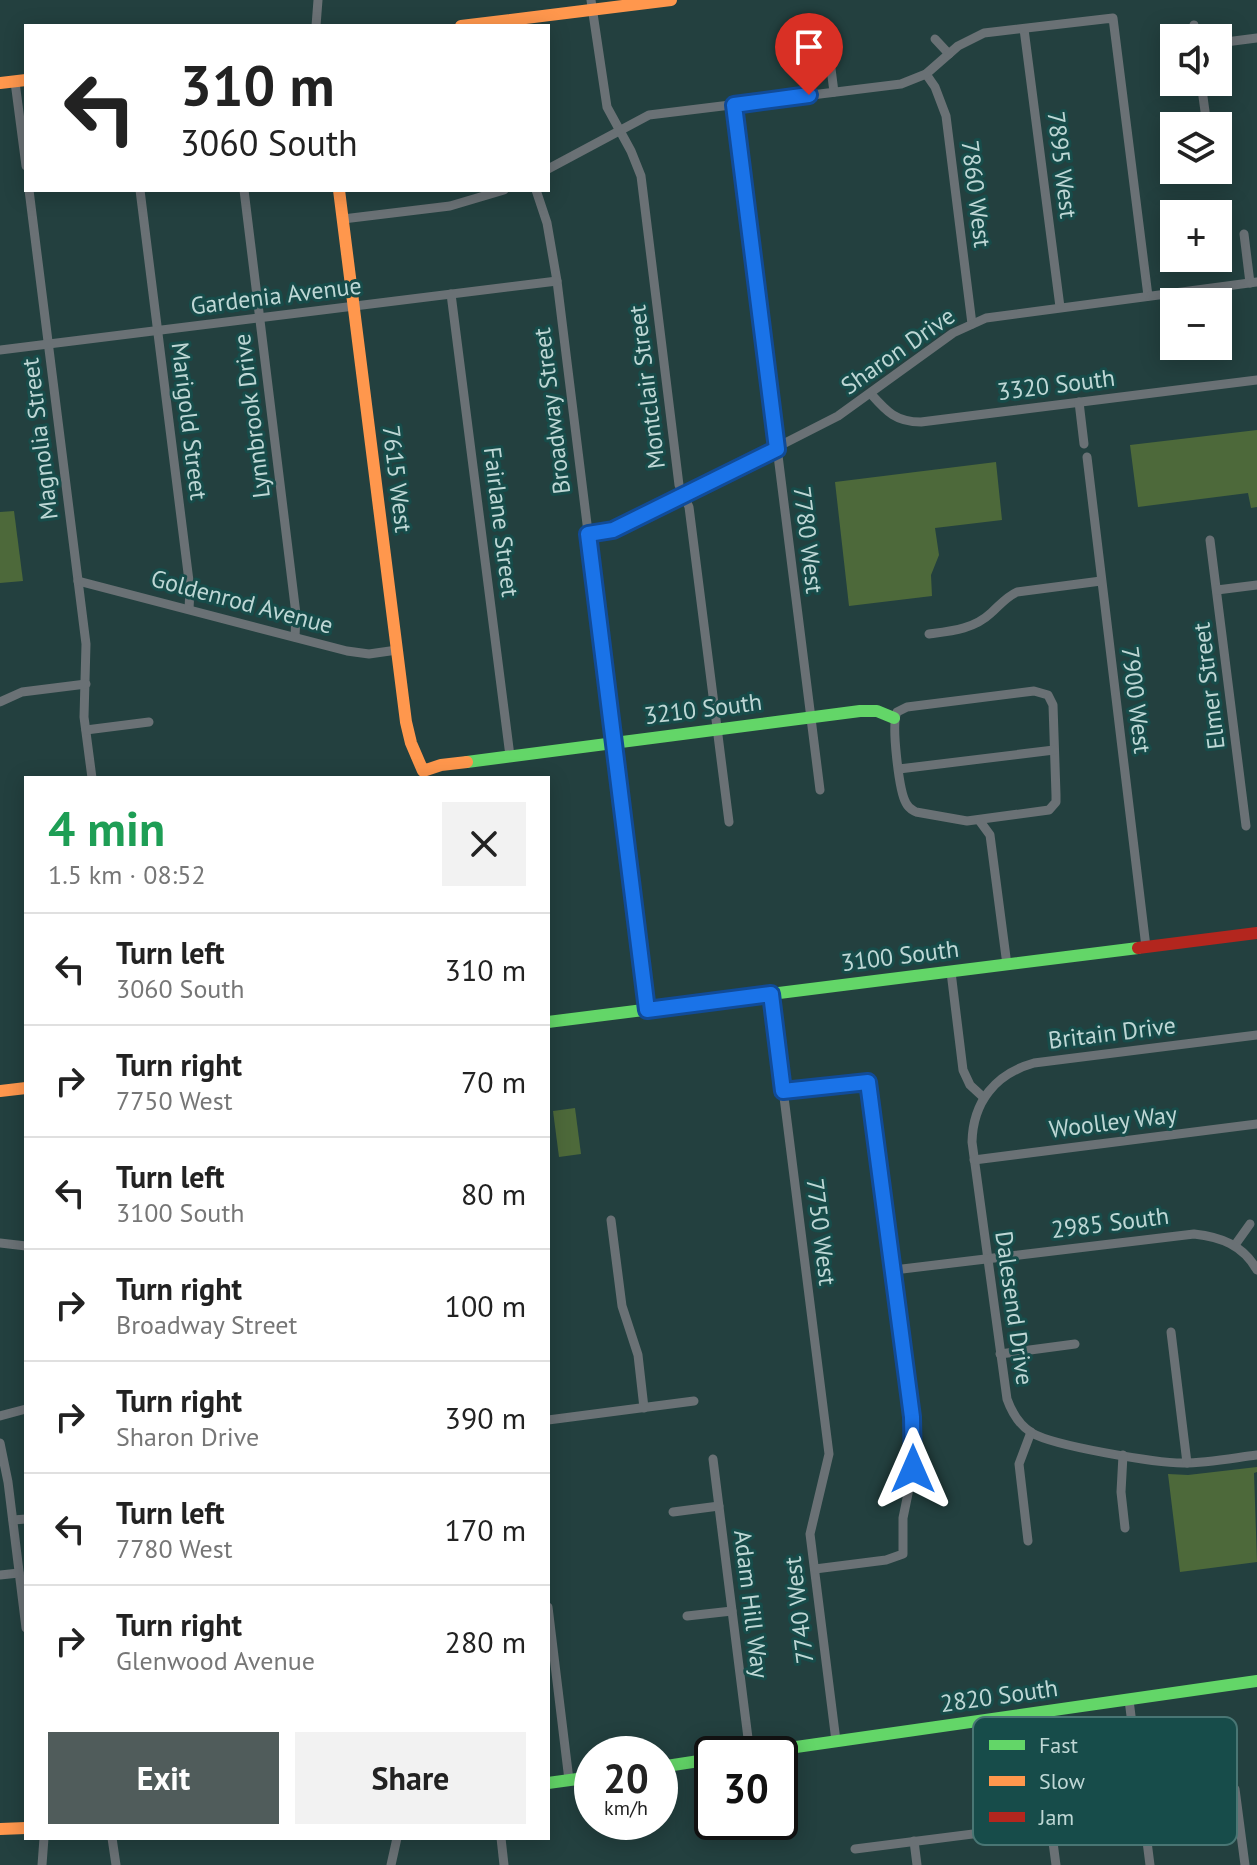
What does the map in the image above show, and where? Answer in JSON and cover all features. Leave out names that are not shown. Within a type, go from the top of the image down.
[{"type":"street","points":[[316,24],[318,0]]},
{"type":"street","points":[[473,24],[592,5],[671,0]]},
{"type":"street","name":"Montclair Street","points":[[592,5],[607,107],[641,176],[679,485],[689,507],[729,822]]},
{"type":"street","points":[[550,168],[649,115],[901,84],[926,74],[970,38],[984,33],[1113,18],[1148,296]]},
{"type":"street","name":"7895 West","points":[[1024,29],[1060,307]]},
{"type":"street","points":[[1232,41],[1257,38]]},
{"type":"street","points":[[935,39],[949,54]]},
{"type":"street","points":[[829,53],[834,92]]},
{"type":"street","name":"7860 West","points":[[926,74],[935,87],[946,116],[972,324]]},
{"type":"street","points":[[0,83],[21,81],[24,132]]},
{"type":"street","name":"7780 West","points":[[734,105],[820,790]]},
{"type":"street","name":"Magnolia Street","points":[[29,192],[87,658],[84,701],[92,776]]},
{"type":"street","name":"Marigold Street","points":[[140,192],[190,589],[189,609]]},
{"type":"street","name":"Lynnbrook Drive","points":[[244,192],[296,614],[295,637]]},
{"type":"street","name":"7615 West","points":[[339,192],[408,733],[423,771]]},
{"type":"street","points":[[343,219],[450,206],[498,192]]},
{"type":"street","name":"Broadway Street","points":[[537,192],[547,223],[557,281],[647,1010]]},
{"type":"street","points":[[1244,234],[1253,283]]},
{"type":"street","name":"Gardenia Avenue","points":[[0,350],[557,281]]},
{"type":"street","name":"Sharon Drive","points":[[588,534],[613,530],[838,416],[935,345],[972,324],[1003,314],[1253,283]]},
{"type":"street","name":"Fairlane Street","points":[[451,294],[510,756]]},
{"type":"street","name":"3320 South","points":[[871,394],[886,412],[906,422],[1257,380]]},
{"type":"street","points":[[1079,402],[1084,444]]},
{"type":"street","name":"7900 West","points":[[1087,457],[1146,947]]},
{"type":"street","name":"Elmer Street","points":[[1210,540],[1246,826]]},
{"type":"street","name":"Goldenrod Avenue","points":[[78,581],[359,653],[397,650]]},
{"type":"street","points":[[929,634],[970,627],[1017,592],[1101,581]]},
{"type":"street","points":[[1217,590],[1257,585]]},
{"type":"street","points":[[0,702],[22,692],[86,684]]},
{"type":"street","points":[[1034,691],[1048,695],[1053,705],[1054,806],[1042,812],[967,821],[909,808],[903,795],[899,769],[896,715],[907,707],[1034,691]]},
{"type":"street","name":"3210 South","points":[[423,771],[441,765],[811,717],[877,711],[896,715]]},
{"type":"street","points":[[86,730],[149,722]]},
{"type":"street","points":[[899,769],[1054,750]]},
{"type":"street","points":[[990,835],[1000,818]]},
{"type":"street","points":[[979,820],[990,835],[1007,965]]},
{"type":"street","name":"3100 South","points":[[550,1022],[1257,933]]},
{"type":"street","points":[[951,972],[963,1070],[970,1085],[983,1097]]},
{"type":"street","name":"7750 West","points":[[771,994],[829,1454],[826,1475]]},
{"type":"street","name":"Britain Drive","points":[[983,1097],[1004,1075],[1034,1063],[1257,1035]]},
{"type":"street","points":[[783,1091],[868,1082],[914,1438],[913,1469],[903,1518],[903,1554],[886,1560],[815,1569]]},
{"type":"street","points":[[0,1091],[24,1088]]},
{"type":"street","name":"Dalesend Drive","points":[[983,1097],[972,1126],[974,1160],[1000,1354],[1010,1408],[1031,1432]]},
{"type":"street","name":"Woolley Way","points":[[974,1160],[1257,1124]]},
{"type":"street","points":[[611,1220],[622,1306],[638,1355],[644,1408]]},
{"type":"street","points":[[1250,1224],[1235,1245],[1257,1270]]},
{"type":"street","name":"2985 South","points":[[894,1270],[1172,1235],[1210,1236],[1235,1245]]},
{"type":"street","points":[[0,1243],[24,1246]]},
{"type":"street","points":[[1171,1332],[1187,1463]]},
{"type":"street","points":[[1000,1354],[1075,1344]]},
{"type":"street","points":[[550,1420],[694,1401]]},
{"type":"street","points":[[0,1416],[24,1410]]},
{"type":"street","points":[[1028,1541],[1019,1464],[1031,1432],[1050,1440],[1123,1455],[1187,1463],[1257,1455]]},
{"type":"street","points":[[0,1443],[24,1612]]},
{"type":"street","points":[[1123,1455],[1121,1492],[1125,1528]]},
{"type":"street","name":"Adam Hill Way","points":[[713,1459],[746,1736]]},
{"type":"street","name":"7740 West","points":[[826,1475],[816,1502],[810,1534],[836,1741]]},
{"type":"street","points":[[673,1512],[719,1506]]},
{"type":"street","points":[[13,1520],[24,1519]]},
{"type":"street","points":[[0,1575],[19,1573]]},
{"type":"street","points":[[687,1616],[732,1611]]},
{"type":"street","points":[[550,1623],[569,1780]]},
{"type":"street","name":"2820 South","points":[[1007,1717],[1257,1681]]},
{"type":"street","points":[[1129,1700],[1131,1717]]},
{"type":"street","points":[[1036,1713],[1037,1717]]},
{"type":"street","name":"2820 South","points":[[798,1747],[973,1722]]},
{"type":"street","points":[[550,1783],[574,1779]]},
{"type":"street","points":[[1237,1804],[1245,1865]]},
{"type":"street","points":[[0,1829],[24,1828]]},
{"type":"street","points":[[855,1849],[973,1834]]},
{"type":"street","points":[[42,1865],[44,1840]]},
{"type":"street","points":[[112,1840],[116,1865]]},
{"type":"street","points":[[391,1865],[397,1840]]},
{"type":"street","points":[[501,1840],[504,1865]]},
{"type":"street","points":[[914,1841],[917,1865]]},
{"type":"street","points":[[1054,1845],[1056,1865]]},
{"type":"street","points":[[1147,1845],[1150,1865]]},
{"type":"green space","points":[[1257,430],[1257,507],[1251,508],[1248,493],[1138,507],[1130,445]]},
{"type":"green space","points":[[996,462],[1002,520],[935,528],[939,555],[931,575],[932,596],[849,606],[835,482]]},
{"type":"green space","points":[[14,511],[23,581],[0,583],[0,512]]},
{"type":"green space","points":[[575,1108],[581,1154],[559,1157],[553,1111]]},
{"type":"green space","points":[[1257,1467],[1254,1473],[1257,1562],[1180,1572],[1168,1474],[1188,1475]]},
{"type":"traffic: fast","points":[[467,762],[860,711],[877,711],[894,718]]},
{"type":"traffic: fast","points":[[550,1022],[1138,948]]},
{"type":"traffic: fast","points":[[1005,1717],[1257,1681]]},
{"type":"traffic: fast","points":[[798,1747],[973,1722]]},
{"type":"traffic: fast","points":[[678,1764],[694,1762]]},
{"type":"traffic: fast","points":[[550,1783],[574,1779]]},
{"type":"traffic: slow","points":[[477,24],[671,0]]},
{"type":"traffic: slow","points":[[0,83],[24,80]]},
{"type":"traffic: slow","points":[[339,192],[406,722],[423,771],[467,762]]},
{"type":"traffic: slow","points":[[0,1091],[24,1088]]},
{"type":"traffic: slow","points":[[0,1829],[24,1828]]},
{"type":"traffic: jam","points":[[1138,948],[1257,933]]},
{"type":"route","points":[[809,95],[734,105],[777,449],[613,530],[588,534],[647,1010],[771,994],[783,1091],[868,1082],[873,1100],[912,1417],[913,1469]]}]
